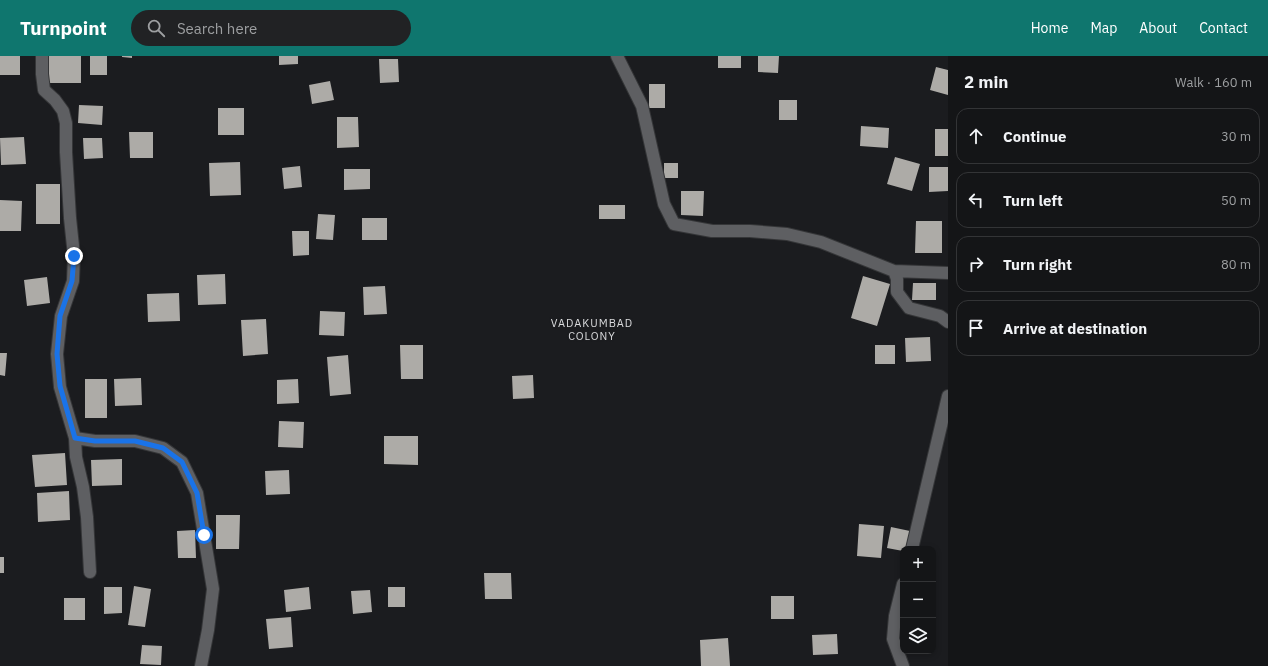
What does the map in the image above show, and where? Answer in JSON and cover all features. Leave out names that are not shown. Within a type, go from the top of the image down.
[{"type":"street","points":[[42,56],[44,90],[55,100],[62,111],[66,123],[66,152],[74,256],[72,281],[60,316],[57,354],[60,386],[75,438],[76,457],[83,487],[87,517],[90,572]]},
{"type":"street","points":[[617,56],[642,106],[664,204],[674,224],[712,231],[750,230],[787,234],[821,242],[894,271],[948,273]]},
{"type":"street","points":[[894,271],[897,279],[897,292],[909,308],[940,316],[948,322]]},
{"type":"street","points":[[913,546],[948,396]]},
{"type":"street","points":[[75,438],[95,441],[135,441],[163,448],[182,462],[197,493],[214,589],[201,666]]},
{"type":"street","points":[[900,596],[895,616],[894,639],[903,666]]},
{"type":"building","points":[[0,56],[20,56],[20,75],[0,75]]},
{"type":"building","points":[[47,56],[81,56],[81,83],[48,83]]},
{"type":"building","points":[[90,56],[107,56],[107,75],[90,75]]},
{"type":"building","points":[[132,56],[132,58],[122,57]]},
{"type":"building","points":[[279,56],[298,56],[298,64],[279,65]]},
{"type":"building","points":[[718,56],[741,56],[741,68],[718,68]]},
{"type":"building","points":[[758,56],[779,56],[778,73],[758,72]]},
{"type":"building","points":[[379,59],[398,59],[399,82],[380,83]]},
{"type":"building","points":[[936,67],[948,70],[948,95],[930,90]]},
{"type":"building","points":[[330,81],[334,100],[312,104],[309,85]]},
{"type":"building","points":[[649,84],[665,84],[665,108],[649,108]]},
{"type":"building","points":[[779,100],[797,100],[797,120],[779,120]]},
{"type":"building","points":[[79,105],[103,106],[102,125],[78,123]]},
{"type":"building","points":[[218,108],[244,108],[244,135],[218,135]]},
{"type":"building","points":[[337,117],[358,117],[359,147],[337,148]]},
{"type":"building","points":[[861,126],[889,128],[888,148],[860,146]]},
{"type":"building","points":[[935,129],[948,129],[948,156],[935,156]]},
{"type":"building","points":[[129,132],[153,132],[153,158],[130,158]]},
{"type":"building","points":[[24,137],[26,164],[1,165],[0,138]]},
{"type":"building","points":[[83,138],[102,138],[103,158],[84,159]]},
{"type":"building","points":[[895,157],[920,164],[912,191],[887,184]]},
{"type":"building","points":[[240,162],[241,195],[210,196],[209,163]]},
{"type":"building","points":[[664,163],[678,163],[678,178],[664,178]]},
{"type":"building","points":[[300,166],[302,187],[284,189],[282,168]]},
{"type":"building","points":[[929,167],[948,167],[948,191],[929,192]]},
{"type":"building","points":[[344,169],[370,169],[370,189],[344,190]]},
{"type":"building","points":[[36,184],[60,184],[60,224],[36,224]]},
{"type":"building","points":[[681,191],[704,191],[703,216],[681,215]]},
{"type":"building","points":[[0,200],[22,201],[21,231],[0,231]]},
{"type":"building","points":[[599,205],[625,205],[625,219],[599,219]]},
{"type":"building","points":[[318,214],[335,215],[333,240],[316,239]]},
{"type":"building","points":[[362,218],[387,218],[387,240],[362,240]]},
{"type":"building","points":[[916,221],[942,221],[942,253],[915,253]]},
{"type":"building","points":[[292,231],[309,231],[309,255],[293,256]]},
{"type":"building","points":[[225,274],[226,304],[198,305],[197,275]]},
{"type":"building","points":[[863,276],[890,284],[877,326],[851,318]]},
{"type":"building","points":[[47,277],[50,303],[27,306],[24,280]]},
{"type":"building","points":[[913,283],[936,283],[936,300],[912,300]]},
{"type":"building","points":[[385,286],[387,314],[364,315],[363,287]]},
{"type":"building","points":[[179,293],[180,321],[148,322],[147,294]]},
{"type":"building","points":[[320,311],[345,312],[344,336],[319,335]]},
{"type":"building","points":[[266,319],[268,354],[243,356],[241,320]]},
{"type":"building","points":[[930,337],[931,361],[906,362],[905,338]]},
{"type":"building","points":[[400,345],[423,345],[423,379],[401,379]]},
{"type":"building","points":[[875,345],[895,345],[895,364],[875,364]]},
{"type":"building","points":[[0,353],[7,353],[5,376],[0,375]]},
{"type":"building","points":[[348,355],[351,394],[330,396],[327,357]]},
{"type":"building","points":[[533,375],[534,398],[513,399],[512,376]]},
{"type":"building","points":[[141,378],[142,405],[115,406],[114,379]]},
{"type":"building","points":[[85,379],[107,379],[107,418],[85,418]]},
{"type":"building","points":[[298,379],[299,403],[277,404],[277,380]]},
{"type":"building","points":[[279,421],[304,422],[303,448],[278,447]]},
{"type":"building","points":[[384,436],[418,436],[418,465],[384,464]]},
{"type":"building","points":[[65,453],[67,485],[35,487],[32,455]]},
{"type":"building","points":[[122,459],[122,485],[92,486],[91,460]]},
{"type":"building","points":[[289,470],[290,494],[266,495],[265,471]]},
{"type":"building","points":[[69,491],[70,520],[38,522],[37,493]]},
{"type":"building","points":[[216,515],[240,515],[239,549],[216,549]]},
{"type":"building","points":[[859,524],[884,526],[881,558],[857,556]]},
{"type":"building","points":[[891,527],[910,531],[907,546],[900,546],[900,550],[887,548]]},
{"type":"building","points":[[195,530],[196,558],[178,558],[177,531]]},
{"type":"building","points":[[0,557],[4,557],[4,573],[0,573]]},
{"type":"building","points":[[484,573],[511,573],[512,599],[485,599]]},
{"type":"building","points":[[134,586],[151,589],[145,627],[128,625]]},
{"type":"building","points":[[104,587],[122,587],[122,613],[104,614]]},
{"type":"building","points":[[309,587],[311,609],[286,612],[284,590]]},
{"type":"building","points":[[388,587],[405,587],[405,607],[388,607]]},
{"type":"building","points":[[370,590],[372,612],[353,614],[351,591]]},
{"type":"building","points":[[771,596],[794,596],[794,619],[771,619]]},
{"type":"building","points":[[64,598],[85,598],[85,620],[64,620]]},
{"type":"building","points":[[291,617],[293,647],[269,649],[266,619]]},
{"type":"building","points":[[837,634],[838,654],[813,655],[812,635]]},
{"type":"building","points":[[728,638],[730,666],[701,666],[700,640]]},
{"type":"building","points":[[142,645],[162,646],[161,665],[140,664]]},
{"type":"district","name":"VADAKUMBAD COLONY","points":[[592,329]]},
{"type":"route","points":[[74,256],[72,281],[60,316],[57,354],[60,386],[75,438],[95,441],[135,441],[163,448],[182,462],[197,493],[204,535]]}]
